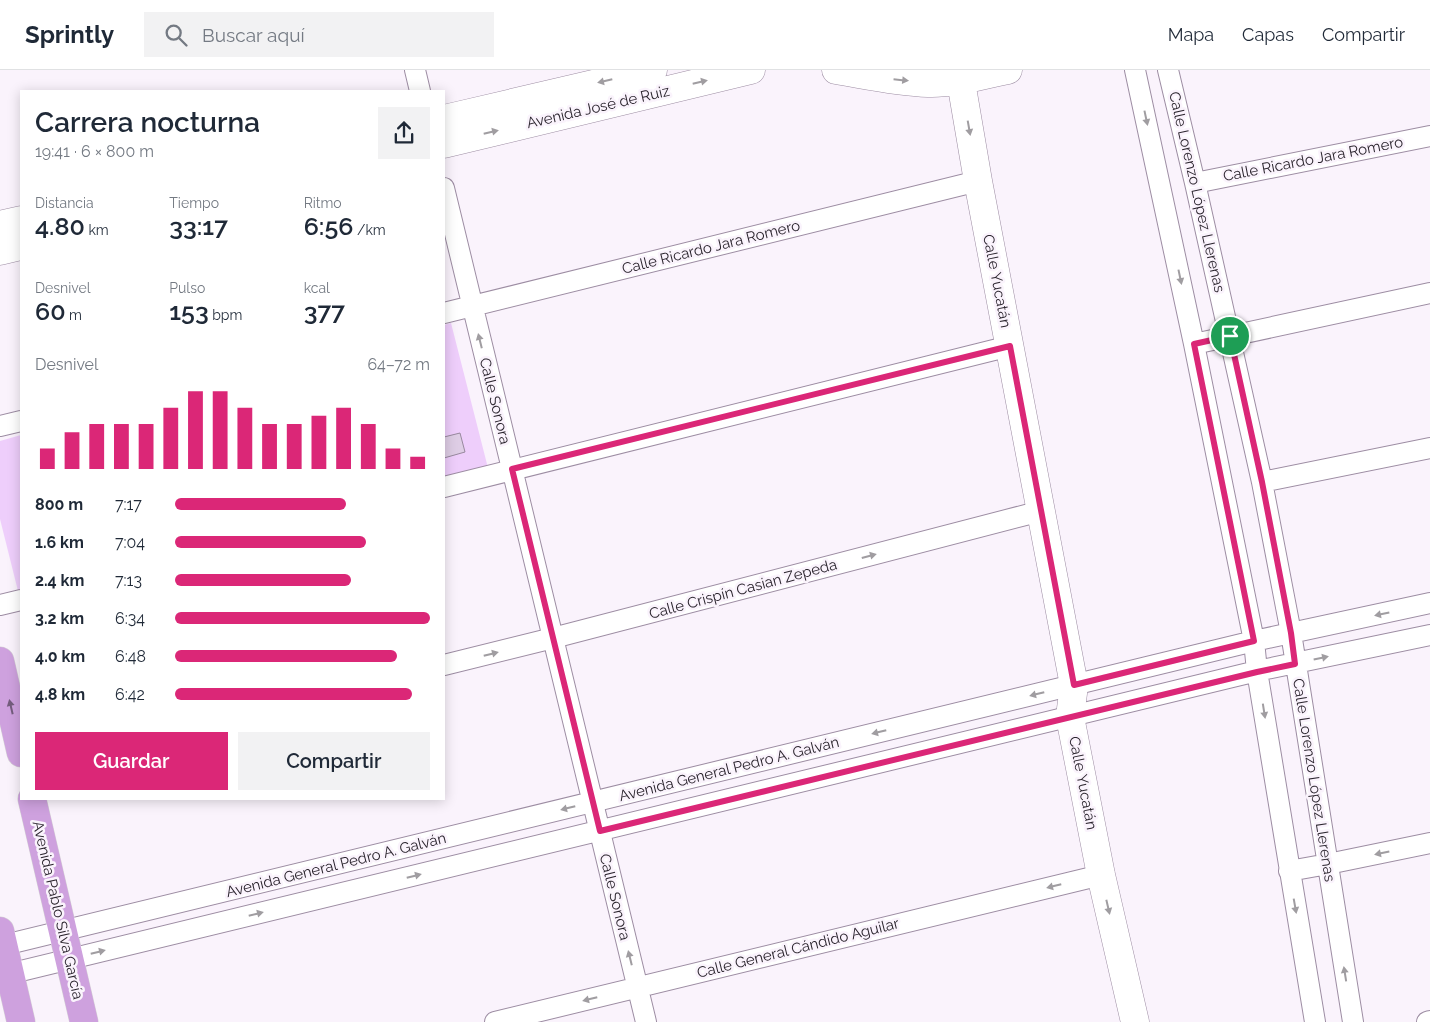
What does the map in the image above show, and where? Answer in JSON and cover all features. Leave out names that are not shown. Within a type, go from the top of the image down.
[{"type":"main road","points":[[0,661],[20,749]]},
{"type":"main road","name":"Avenida Pablo Silva García","points":[[32,800],[84,1022]]},
{"type":"main road","points":[[1,941],[5,975],[21,1022]]},
{"type":"street","points":[[415,70],[420,90]]},
{"type":"street","name":"Avenida José de Ruiz","points":[[445,120],[653,70]]},
{"type":"street","name":"Avenida José de Ruiz","points":[[445,144],[751,70]]},
{"type":"street","points":[[836,70],[887,79],[929,83],[959,75],[1008,70]]},
{"type":"street","points":[[1135,70],[1194,344],[1254,641],[1257,672],[1315,1022]]},
{"type":"street","name":"Calle Lorenzo López Llerenas","points":[[1168,70],[1262,482],[1291,633],[1353,1022]]},
{"type":"street","name":"Calle Yucatán","points":[[959,75],[1074,685],[1070,717],[1101,875],[1134,1022]]},
{"type":"street","name":"Calle Ricardo Jara Romero","points":[[1195,183],[1430,136]]},
{"type":"street","name":"Calle Ricardo Jara Romero","points":[[445,313],[978,181]]},
{"type":"street","name":"Calle Sonora","points":[[445,192],[646,1022]]},
{"type":"street","points":[[0,225],[20,220]]},
{"type":"street","points":[[0,251],[20,246]]},
{"type":"street","points":[[1194,344],[1430,292]]},
{"type":"street","points":[[445,487],[1010,346]]},
{"type":"street","points":[[0,426],[20,421]]},
{"type":"street","points":[[1262,482],[1430,448]]},
{"type":"street","name":"Calle Crispín Casian Zepeda","points":[[445,665],[1041,511]]},
{"type":"street","points":[[0,605],[20,600]]},
{"type":"street","name":"Avenida General Pedro A. Galván","points":[[1,941],[62,931],[1254,641],[1430,603]]},
{"type":"street","name":"Avenida General Pedro A. Galván","points":[[5,975],[1257,672],[1430,635]]},
{"type":"street","points":[[1289,870],[1430,843]]},
{"type":"street","name":"Calle General Cándido Aguilar","points":[[495,1022],[1101,875]]},
{"type":"shaded area","points":[[451,323],[488,468],[445,480],[445,325]]},
{"type":"shaded area","points":[[20,435],[20,590],[18,591],[0,519],[0,441]]},
{"type":"building","points":[[460,433],[465,452],[445,458],[445,437]]},
{"type":"route","points":[[1230,336],[1262,482],[1291,633],[1295,664],[600,831],[512,469],[1010,346],[1074,685],[1254,641],[1194,344],[1230,336]]}]
